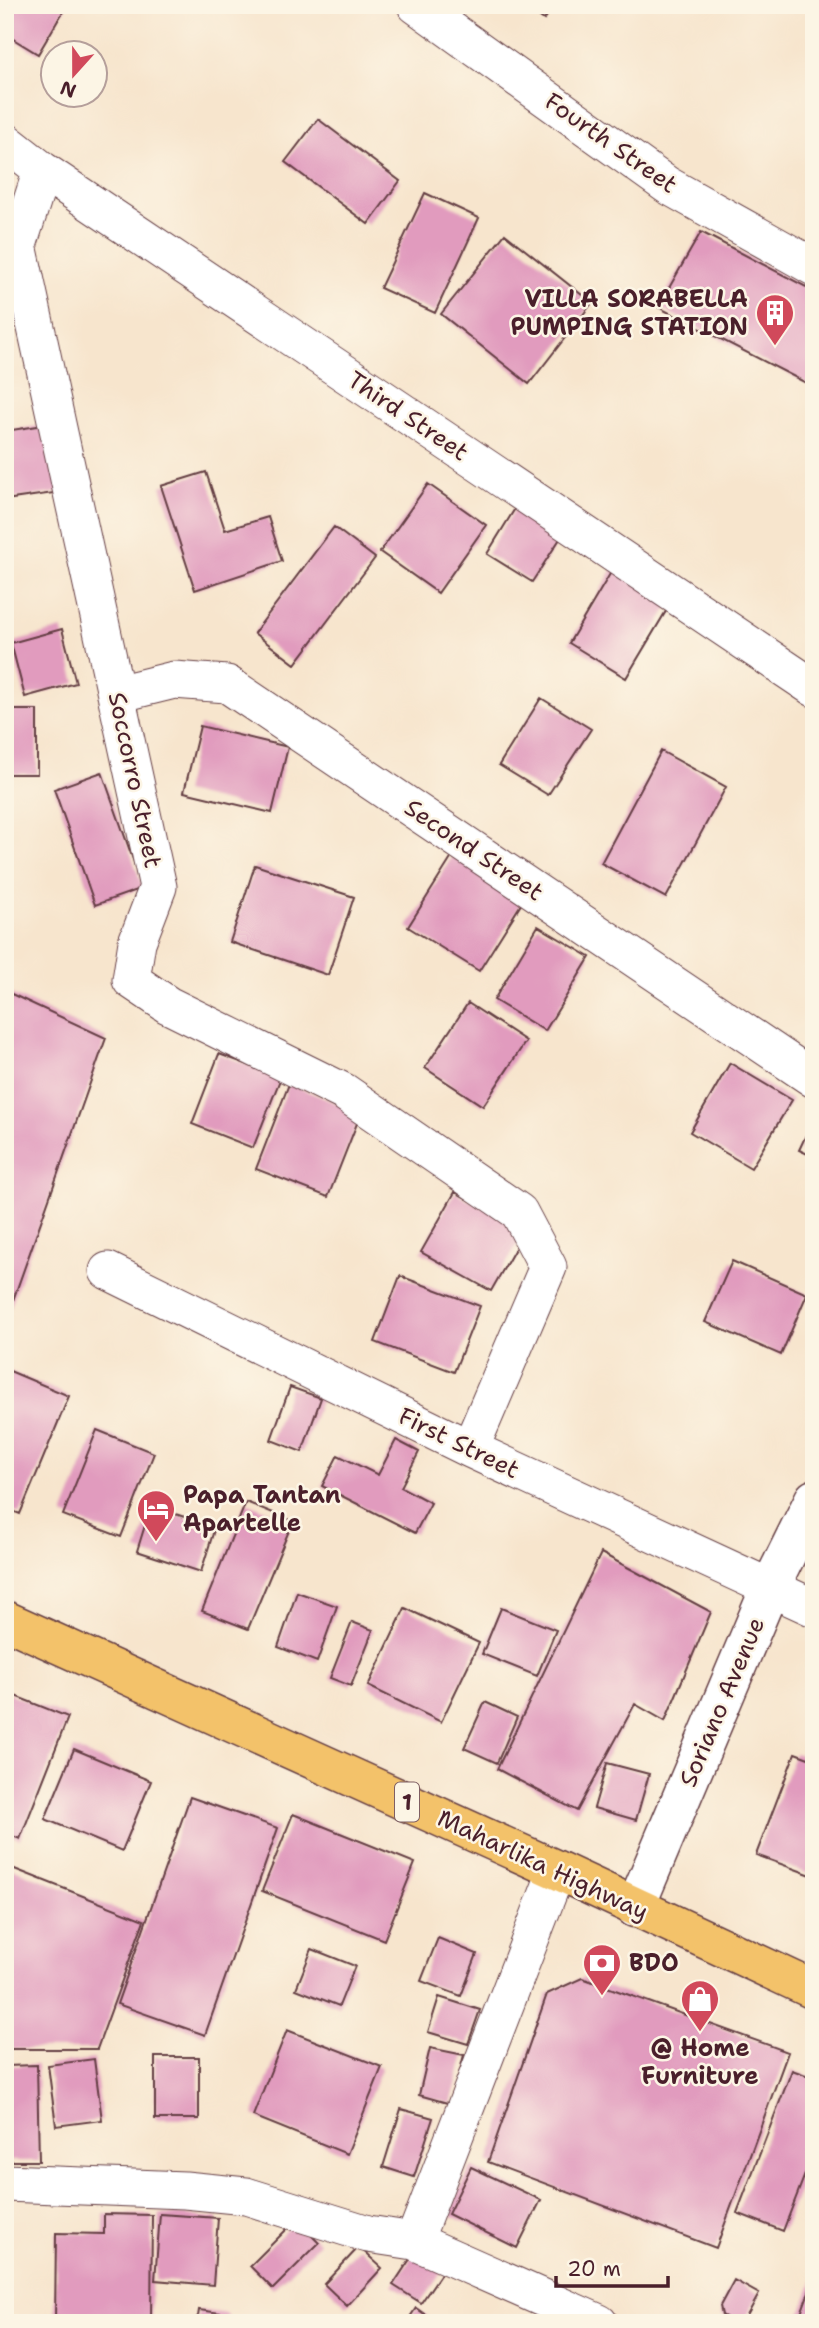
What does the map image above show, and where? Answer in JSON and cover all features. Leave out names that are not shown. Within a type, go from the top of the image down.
[{"type":"main road","name":"Maharlika Highway","points":[[5,1620],[814,1990]]},
{"type":"street","name":"Fourth Street","points":[[416,5],[667,185],[814,267]]},
{"type":"street","name":"Third Street","points":[[5,141],[42,170],[814,688]]},
{"type":"street","name":"Soccorro Street","points":[[42,170],[18,245],[158,887],[137,942],[131,981],[168,1005],[344,1092],[519,1212],[548,1267],[470,1449]]},
{"type":"street","name":"Second Street","points":[[117,694],[174,680],[227,684],[814,1079]]},
{"type":"street","name":"First Street","points":[[108,1271],[470,1449],[814,1608]]},
{"type":"street","name":"Soriano Avenue","points":[[635,1908],[770,1588],[814,1499]]},
{"type":"street","points":[[414,2241],[556,1870]]},
{"type":"street","points":[[5,2183],[185,2190],[246,2196],[368,2234],[414,2241],[599,2323]]},
{"type":"building","points":[[5,5],[67,5],[47,38],[38,38],[38,54],[5,34]]},
{"type":"building","points":[[524,5],[555,5],[544,20]]},
{"type":"building","points":[[318,119],[400,181],[368,224],[285,162]]},
{"type":"building","points":[[425,193],[479,218],[435,313],[380,288]]},
{"type":"building","name":"VILLA SORABELLA PUMPING STATION","points":[[701,232],[814,291],[814,387],[658,307]]},
{"type":"building","points":[[505,234],[592,303],[529,384],[441,314]]},
{"type":"building","points":[[51,424],[61,492],[5,500],[5,431]]},
{"type":"building","points":[[206,472],[225,530],[268,517],[282,561],[195,590],[161,486]]},
{"type":"building","points":[[428,484],[486,525],[438,593],[380,552]]},
{"type":"building","points":[[519,502],[565,531],[532,582],[487,554]]},
{"type":"building","points":[[334,527],[375,558],[295,664],[254,633]]},
{"type":"building","points":[[617,562],[675,596],[626,678],[569,643]]},
{"type":"building","points":[[62,629],[76,683],[25,697],[11,643]]},
{"type":"building","points":[[541,698],[591,729],[548,795],[499,765]]},
{"type":"building","points":[[5,710],[37,710],[37,774],[5,774]]},
{"type":"building","points":[[200,726],[288,747],[272,813],[184,792]]},
{"type":"building","points":[[661,751],[726,787],[666,898],[601,863]]},
{"type":"building","points":[[102,772],[143,888],[95,905],[54,789]]},
{"type":"building","points":[[457,849],[528,893],[479,971],[408,927]]},
{"type":"building","points":[[255,865],[354,897],[328,975],[230,942]]},
{"type":"building","points":[[538,926],[590,957],[545,1031],[494,1000]]},
{"type":"building","points":[[5,991],[106,1038],[6,1320],[5,1320]]},
{"type":"building","points":[[468,1003],[526,1041],[483,1106],[425,1068]]},
{"type":"building","points":[[219,1054],[281,1077],[253,1148],[192,1124]]},
{"type":"building","points":[[730,1063],[792,1100],[751,1168],[690,1132]]},
{"type":"building","points":[[289,1084],[361,1113],[328,1197],[256,1169]]},
{"type":"building","points":[[814,1118],[814,1157],[799,1150]]},
{"type":"building","points":[[455,1192],[525,1231],[491,1291],[421,1252]]},
{"type":"building","points":[[732,1261],[807,1294],[781,1355],[705,1322]]},
{"type":"building","points":[[400,1276],[480,1306],[454,1372],[375,1342]]},
{"type":"building","points":[[5,1369],[69,1396],[20,1514],[5,1508]]},
{"type":"building","points":[[290,1387],[321,1398],[302,1452],[271,1440]]},
{"type":"building","points":[[97,1430],[154,1453],[121,1537],[63,1515]]},
{"type":"building","points":[[396,1440],[419,1452],[401,1487],[431,1503],[415,1533],[322,1486],[338,1455],[378,1475]]},
{"type":"building","points":[[246,1502],[293,1521],[248,1629],[202,1611]]},
{"type":"building","points":[[151,1506],[215,1527],[201,1572],[137,1551]]},
{"type":"building","points":[[601,1553],[711,1612],[665,1721],[635,1704],[577,1811],[497,1769]]},
{"type":"building","points":[[297,1592],[337,1606],[317,1662],[278,1647]]},
{"type":"building","points":[[405,1608],[479,1643],[441,1722],[368,1686]]},
{"type":"building","points":[[501,1608],[556,1630],[537,1676],[482,1654]]},
{"type":"building","points":[[352,1622],[373,1630],[351,1686],[330,1678]]},
{"type":"building","points":[[5,1692],[68,1717],[20,1839],[5,1833]]},
{"type":"building","points":[[485,1702],[517,1717],[497,1763],[464,1748]]},
{"type":"building","points":[[74,1749],[151,1781],[122,1851],[45,1819]]},
{"type":"building","points":[[795,1753],[814,1760],[814,1876],[756,1855]]},
{"type":"building","points":[[607,1763],[649,1774],[636,1820],[594,1808]]},
{"type":"building","points":[[190,1797],[278,1828],[205,2035],[117,2004]]},
{"type":"building","points":[[293,1814],[415,1863],[384,1940],[262,1891]]},
{"type":"building","points":[[12,1868],[144,1920],[97,2049],[5,2049],[5,1885]]},
{"type":"building","points":[[438,1938],[477,1954],[461,1996],[421,1981]]},
{"type":"building","points":[[312,1949],[355,1966],[339,2006],[296,1989]]},
{"type":"building","points":[[582,1978],[788,2052],[716,2248],[488,2162],[547,1994]]},
{"type":"building","points":[[439,1997],[480,2010],[468,2044],[428,2032]]},
{"type":"building","points":[[287,2030],[382,2067],[347,2154],[253,2116]]},
{"type":"building","points":[[430,2048],[464,2055],[451,2104],[419,2095]]},
{"type":"building","points":[[155,2057],[199,2057],[199,2119],[155,2119]]},
{"type":"building","points":[[94,2059],[102,2120],[56,2126],[48,2065]]},
{"type":"building","points":[[37,2065],[39,2161],[5,2161],[5,2066]]},
{"type":"building","points":[[792,2070],[814,2078],[814,2151],[783,2231],[737,2213]]},
{"type":"building","points":[[401,2109],[433,2118],[414,2177],[383,2167]]},
{"type":"building","points":[[471,2167],[541,2200],[517,2248],[448,2214]]},
{"type":"building","points":[[104,2214],[152,2215],[151,2323],[55,2323],[56,2233],[104,2234]]},
{"type":"building","points":[[160,2214],[218,2218],[213,2285],[155,2280]]},
{"type":"building","points":[[296,2220],[319,2243],[273,2289],[250,2266]]},
{"type":"building","points":[[359,2247],[382,2268],[347,2306],[324,2284]]},
{"type":"building","points":[[416,2250],[444,2269],[421,2303],[393,2285]]},
{"type":"building","points":[[814,2278],[814,2323],[809,2323],[799,2319]]},
{"type":"building","points":[[734,2280],[759,2294],[743,2323],[736,2323],[722,2315],[720,2306]]},
{"type":"building","points":[[416,2308],[437,2323],[406,2323]]},
{"type":"building","points":[[199,2310],[228,2314],[227,2323],[197,2323]]},
{"type":"place","name":"VILLA SORABELLA PUMPING STATION","points":[[775,347]]},
{"type":"place","name":"Papa Tantan Apartelle","points":[[156,1543]]},
{"type":"place","name":"BDO","points":[[602,1997]]},
{"type":"place","name":"@ Home Furniture","points":[[700,2033]]}]
